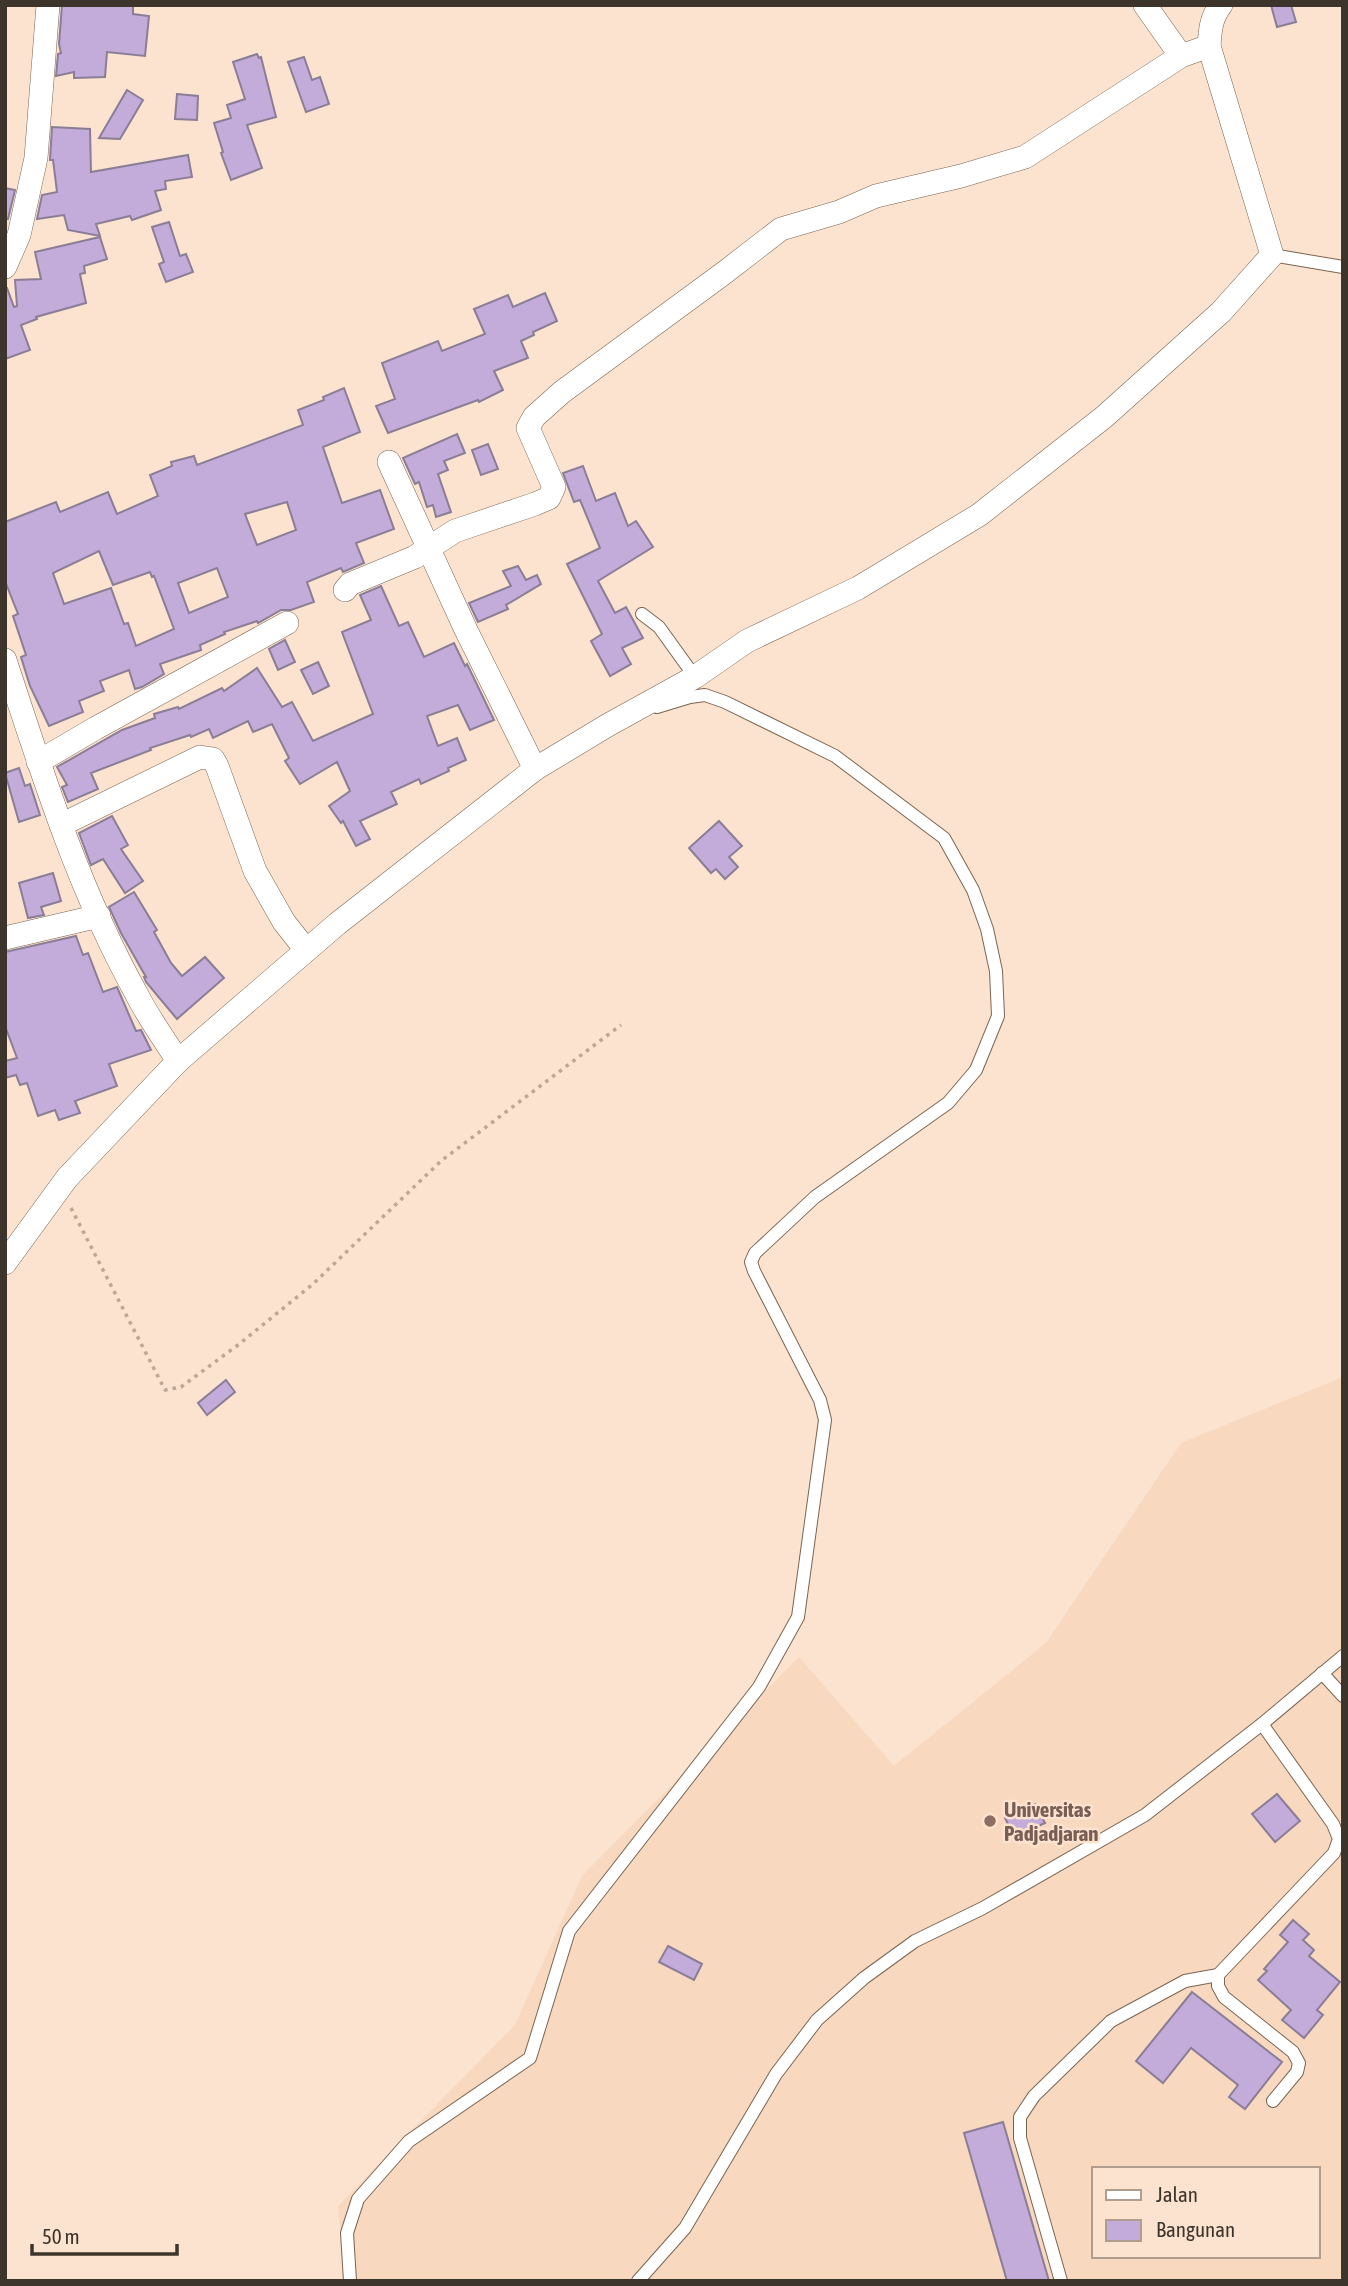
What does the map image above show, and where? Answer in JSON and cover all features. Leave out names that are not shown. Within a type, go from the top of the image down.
[{"type":"street","points":[[5,267],[19,235],[36,158],[48,5]]},
{"type":"street","points":[[1146,5],[1181,56]]},
{"type":"street","points":[[5,1263],[60,1188],[178,1061],[306,950],[535,769],[695,677],[747,641],[858,588],[979,515],[1104,417],[1221,312],[1272,255],[1209,46],[1210,26],[1222,5]]},
{"type":"street","points":[[345,590],[350,584],[415,557],[455,531],[549,498],[554,487],[528,428],[534,417],[562,392],[781,229],[839,212],[876,196],[961,177],[1025,158],[1181,56],[1209,46]]},
{"type":"street","points":[[389,462],[466,630],[535,769]]},
{"type":"street","points":[[38,762],[287,623]]},
{"type":"street","points":[[5,660],[61,825],[99,916],[136,993],[178,1061]]},
{"type":"street","points":[[61,825],[200,757],[213,759],[218,766],[255,871],[284,922],[306,950]]},
{"type":"street","points":[[5,938],[99,916]]},
{"type":"lane","points":[[1272,255],[1343,267]]},
{"type":"lane","points":[[642,614],[659,626],[695,677]]},
{"type":"lane","points":[[349,2281],[347,2233],[358,2199],[409,2141],[530,2058],[569,1931],[760,1687],[798,1617],[825,1420],[820,1400],[754,1271],[751,1262],[755,1253],[815,1197],[947,1103],[976,1070],[998,1016],[996,971],[987,929],[973,890],[944,838],[835,756],[725,702],[705,695],[643,710],[608,725]]},
{"type":"lane","points":[[638,2281],[685,2228],[776,2074],[817,2020],[864,1978],[915,1941],[983,1908],[1145,1815],[1262,1724],[1343,1656]]},
{"type":"lane","points":[[1322,1673],[1343,1696]]},
{"type":"lane","points":[[1061,2281],[1020,2138],[1020,2118],[1034,2096],[1111,2021],[1185,1981],[1218,1975],[1334,1853],[1341,1839],[1262,1724]]},
{"type":"lane","points":[[1218,1975],[1218,1986],[1224,1997],[1293,2052],[1299,2063],[1297,2072],[1273,2101]]},
{"type":"path","points":[[60,1188],[165,1390],[181,1387],[313,1284],[441,1161],[621,1025]]},
{"type":"shaded area","name":"Universitas Padjadjaran","points":[[1343,1377],[1343,2281],[345,2281],[338,2206],[515,2025],[582,1876],[799,1657],[894,1766],[1046,1643],[1181,1443]]},
{"type":"building","points":[[62,5],[133,5],[133,14],[149,16],[145,56],[107,52],[105,77],[74,78],[74,72],[56,76],[58,54],[61,53],[59,44]]},
{"type":"building","points":[[1271,5],[1291,5],[1296,22],[1277,27]]},
{"type":"building","points":[[257,54],[261,57],[276,117],[247,125],[262,168],[231,180],[214,123],[231,118],[227,105],[245,99],[233,62]]},
{"type":"building","points":[[304,57],[312,80],[320,77],[329,104],[306,112],[288,62]]},
{"type":"building","points":[[127,90],[143,100],[120,139],[99,138]]},
{"type":"building","points":[[177,94],[198,96],[197,120],[175,119]]},
{"type":"building","points":[[52,127],[90,129],[91,172],[188,155],[192,177],[165,181],[166,189],[155,191],[161,210],[132,220],[130,216],[96,224],[100,236],[68,230],[64,215],[37,219],[42,195],[57,192],[53,160],[50,160]]},
{"type":"building","points":[[5,188],[15,190],[8,219],[5,219]]},
{"type":"building","points":[[169,222],[180,256],[186,254],[193,272],[166,282],[159,264],[164,262],[152,227]]},
{"type":"building","points":[[100,237],[107,259],[84,266],[85,273],[80,274],[86,303],[36,317],[37,319],[21,325],[30,350],[5,359],[5,288],[14,307],[17,306],[15,280],[41,279],[35,252]]},
{"type":"building","points":[[545,293],[557,321],[521,341],[528,358],[494,371],[503,390],[479,402],[478,400],[388,433],[376,406],[395,399],[382,363],[438,341],[442,351],[485,334],[474,309],[508,295],[513,307]]},
{"type":"building","points":[[344,388],[360,432],[323,447],[342,503],[380,490],[394,529],[356,543],[364,563],[343,572],[341,568],[307,582],[314,602],[291,610],[281,610],[258,623],[257,621],[224,632],[225,634],[200,645],[201,650],[160,664],[164,674],[142,687],[135,689],[129,670],[100,681],[104,691],[79,701],[83,712],[49,726],[30,686],[21,657],[26,655],[13,616],[18,614],[5,581],[5,522],[56,502],[60,512],[108,492],[117,514],[158,496],[150,475],[172,466],[171,462],[194,456],[197,465],[303,425],[298,410],[324,400],[323,397]],"holes":[[[287,502],[296,530],[257,545],[245,514]],[[99,551],[113,585],[150,572],[152,577],[154,576],[174,629],[136,646],[128,623],[124,624],[111,588],[64,604],[53,573]],[[217,568],[228,597],[189,613],[178,583]]]},
{"type":"building","points":[[457,434],[465,453],[444,461],[448,470],[438,474],[451,512],[436,517],[433,505],[427,507],[419,482],[415,484],[403,458]]},
{"type":"building","points":[[488,444],[498,469],[481,475],[472,450]]},
{"type":"building","points":[[583,466],[596,501],[615,493],[628,526],[636,521],[653,547],[598,581],[615,613],[626,607],[643,638],[622,648],[631,664],[610,676],[591,641],[602,634],[567,564],[600,548],[580,500],[574,502],[563,473]]},
{"type":"building","points":[[518,566],[526,580],[537,575],[541,584],[506,605],[508,609],[478,622],[469,603],[511,586],[503,571]]},
{"type":"building","points":[[381,586],[399,626],[408,622],[424,657],[454,643],[494,720],[470,730],[458,705],[427,716],[438,746],[457,738],[466,760],[421,784],[419,779],[391,792],[397,804],[360,821],[370,839],[356,846],[343,821],[341,823],[329,806],[350,791],[337,762],[300,784],[285,761],[289,758],[272,724],[253,732],[248,721],[213,738],[209,729],[150,748],[151,750],[91,773],[98,789],[68,802],[62,787],[67,785],[57,767],[122,730],[155,718],[154,714],[178,707],[179,709],[222,688],[224,691],[257,668],[282,707],[292,702],[313,741],[373,714],[342,632],[371,620],[360,595]]},
{"type":"building","points":[[285,640],[295,662],[278,670],[269,649]]},
{"type":"building","points":[[318,662],[329,686],[313,694],[301,670]]},
{"type":"building","points":[[19,768],[25,786],[30,784],[40,815],[19,822],[5,773]]},
{"type":"building","points":[[112,816],[128,845],[121,849],[143,881],[125,893],[103,859],[91,865],[79,833]]},
{"type":"building","points":[[719,821],[742,846],[729,857],[738,867],[725,879],[716,869],[711,873],[689,848]]},
{"type":"building","points":[[53,873],[61,901],[41,907],[44,915],[28,918],[19,883]]},
{"type":"building","points":[[134,892],[157,930],[154,932],[171,963],[182,976],[205,957],[224,978],[177,1019],[146,982],[146,977],[109,907]]},
{"type":"building","points":[[76,936],[83,955],[88,953],[103,992],[117,987],[136,1031],[141,1030],[151,1050],[109,1064],[117,1086],[75,1101],[80,1113],[59,1120],[55,1110],[38,1116],[27,1083],[20,1085],[16,1075],[5,1078],[5,1061],[17,1058],[5,1026],[5,952]]},
{"type":"building","points":[[226,1380],[235,1392],[207,1415],[198,1403]]},
{"type":"building","points":[[1277,1794],[1300,1821],[1275,1842],[1252,1814]]},
{"type":"building","points":[[1035,1804],[1045,1823],[1014,1837],[1005,1818]]},
{"type":"building","points":[[1293,1920],[1309,1934],[1303,1940],[1314,1950],[1309,1956],[1340,1982],[1317,2010],[1323,2015],[1304,2038],[1282,2020],[1291,2010],[1258,1980],[1267,1971],[1264,1969],[1288,1942],[1280,1935]]},
{"type":"building","points":[[668,1946],[702,1964],[694,1980],[659,1962]]},
{"type":"building","points":[[1192,1992],[1282,2062],[1245,2109],[1229,2097],[1238,2085],[1191,2048],[1163,2083],[1136,2061]]},
{"type":"building","points":[[1003,2122],[1049,2281],[1007,2281],[964,2133]]},
{"type":"place","name":"Universitas Padjadjaran","points":[[990,1821]]}]
